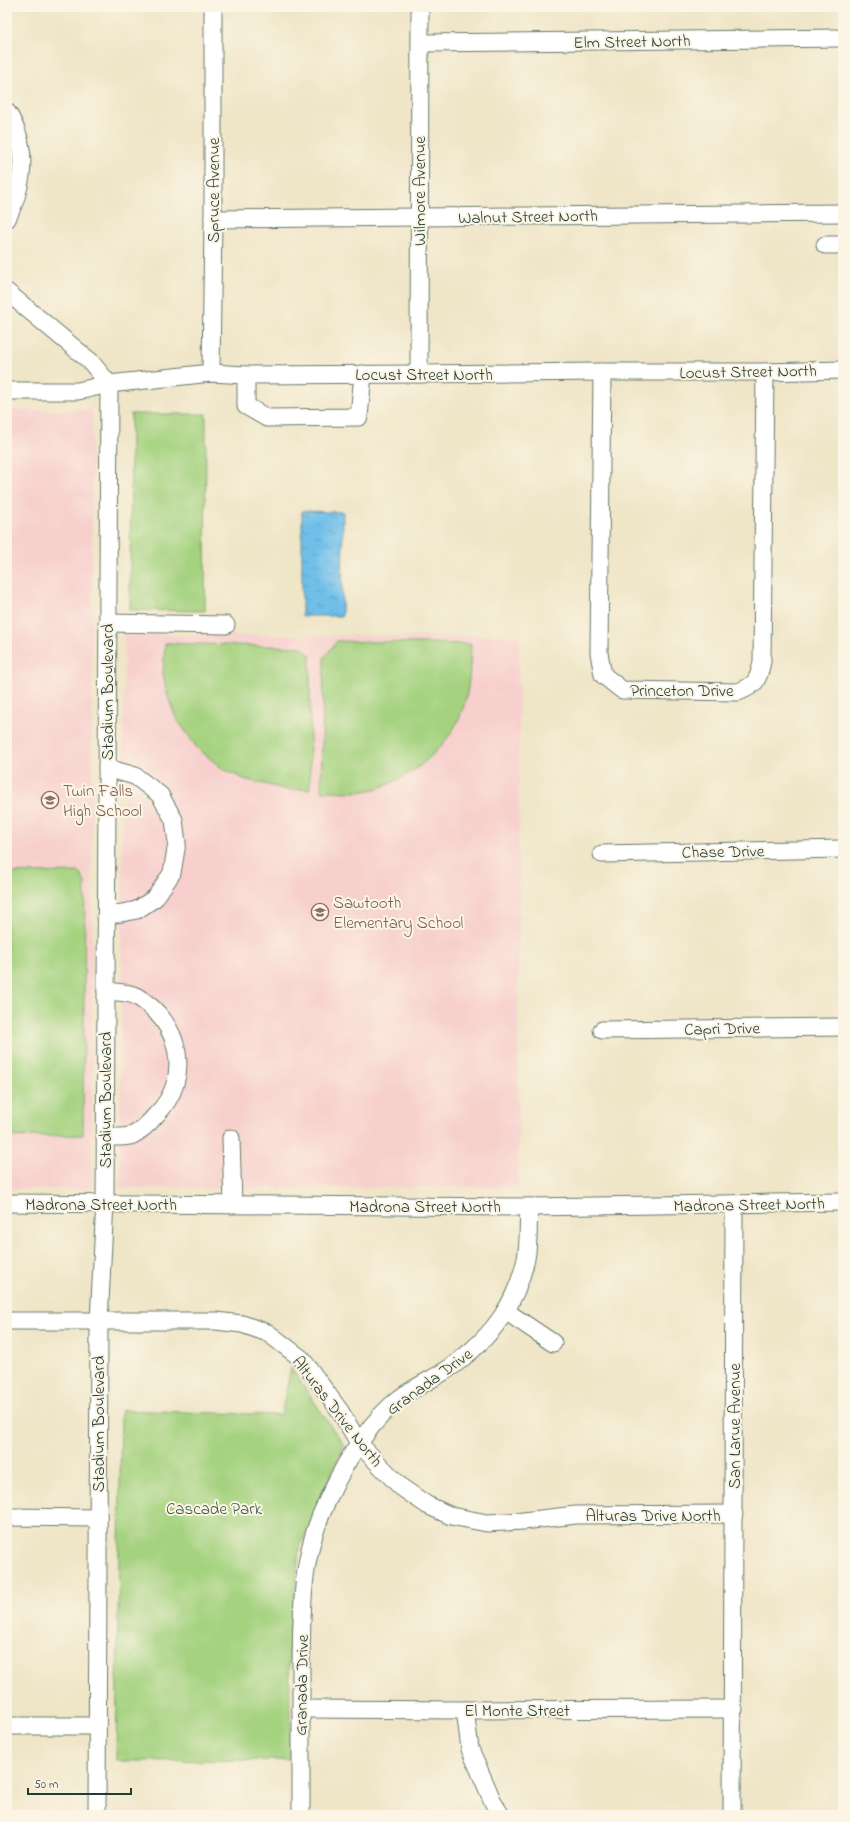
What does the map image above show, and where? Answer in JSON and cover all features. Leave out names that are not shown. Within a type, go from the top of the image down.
[{"type":"street","name":"Spruce Avenue","points":[[211,373],[214,219],[213,7]]},
{"type":"street","name":"Wilmore Avenue","points":[[419,374],[420,7]]},
{"type":"street","name":"Elm Street North","points":[[421,43],[843,38]]},
{"type":"street","points":[[7,112],[15,124],[21,147],[21,181],[15,202],[7,219]]},
{"type":"street","name":"Walnut Street North","points":[[214,219],[843,213]]},
{"type":"street","points":[[825,245],[843,245]]},
{"type":"street","points":[[7,292],[90,361],[109,384]]},
{"type":"street","name":"Locust Street North","points":[[7,391],[78,391],[109,384],[211,373],[246,375],[765,372],[843,370]]},
{"type":"street","name":"Princeton Drive","points":[[602,372],[599,653],[603,675],[622,690],[738,692],[752,686],[759,677],[762,662],[765,372]]},
{"type":"street","points":[[246,375],[246,406],[267,418],[359,417],[363,374]]},
{"type":"street","name":"Stadium Boulevard","points":[[97,1815],[97,1518],[99,1322],[105,1138],[109,384]]},
{"type":"street","points":[[107,623],[226,625]]},
{"type":"street","points":[[106,916],[137,910],[155,898],[172,873],[178,843],[174,820],[160,795],[135,776],[107,768]]},
{"type":"street","name":"Chase Drive","points":[[602,854],[843,848]]},
{"type":"street","points":[[105,1138],[132,1135],[148,1124],[166,1105],[176,1084],[179,1062],[176,1042],[162,1019],[135,996],[106,991]]},
{"type":"street","name":"Capri Drive","points":[[602,1030],[843,1027]]},
{"type":"street","points":[[231,1138],[233,1205]]},
{"type":"street","name":"Madrona Street North","points":[[7,1203],[104,1202],[233,1205],[529,1207],[843,1202]]},
{"type":"street","name":"San Larue Avenue","points":[[732,1815],[734,1709],[734,1204]]},
{"type":"street","name":"Granada Drive","points":[[301,1815],[302,1601],[306,1564],[316,1526],[328,1498],[359,1443],[384,1413],[401,1398],[458,1362],[483,1340],[507,1312],[518,1286],[526,1257],[529,1207]]},
{"type":"street","points":[[507,1312],[553,1343]]},
{"type":"street","name":"Alturas Drive North","points":[[7,1321],[99,1322],[216,1320],[242,1324],[268,1333],[302,1360],[340,1411],[359,1443],[401,1487],[427,1505],[451,1516],[487,1523],[523,1522],[576,1515],[734,1514]]},
{"type":"street","points":[[7,1517],[97,1518]]},
{"type":"street","name":"El Monte Street","points":[[301,1709],[734,1709]]},
{"type":"street","points":[[465,1710],[470,1748],[494,1804],[502,1815]]},
{"type":"street","points":[[7,1726],[97,1726]]},
{"type":"shaded area","name":"Twin Falls High School","points":[[7,410],[92,410],[92,1189],[7,1189]]},
{"type":"shaded area","name":"Sawtooth Elementary School","points":[[124,635],[519,636],[518,1187],[120,1188]]},
{"type":"green space","points":[[131,414],[206,414],[205,611],[130,610]]},
{"type":"green space","points":[[337,641],[471,644],[469,680],[466,697],[461,714],[454,727],[445,741],[422,764],[394,782],[379,788],[359,792],[321,791],[324,658]]},
{"type":"green space","points":[[165,643],[302,647],[310,655],[310,789],[288,790],[244,779],[223,769],[198,749],[176,718],[167,694],[163,674]]},
{"type":"green space","points":[[79,872],[85,882],[83,1135],[7,1137],[7,873]]},
{"type":"green space","name":"Cascade Park","points":[[291,1368],[344,1445],[299,1550],[289,1653],[291,1760],[116,1761],[121,1410],[281,1415]]},
{"type":"water","points":[[302,511],[343,512],[342,616],[302,616]]},
{"type":"place","name":"Twin Falls High School","points":[[50,800]]},
{"type":"place","name":"Sawtooth Elementary School","points":[[320,912]]}]
